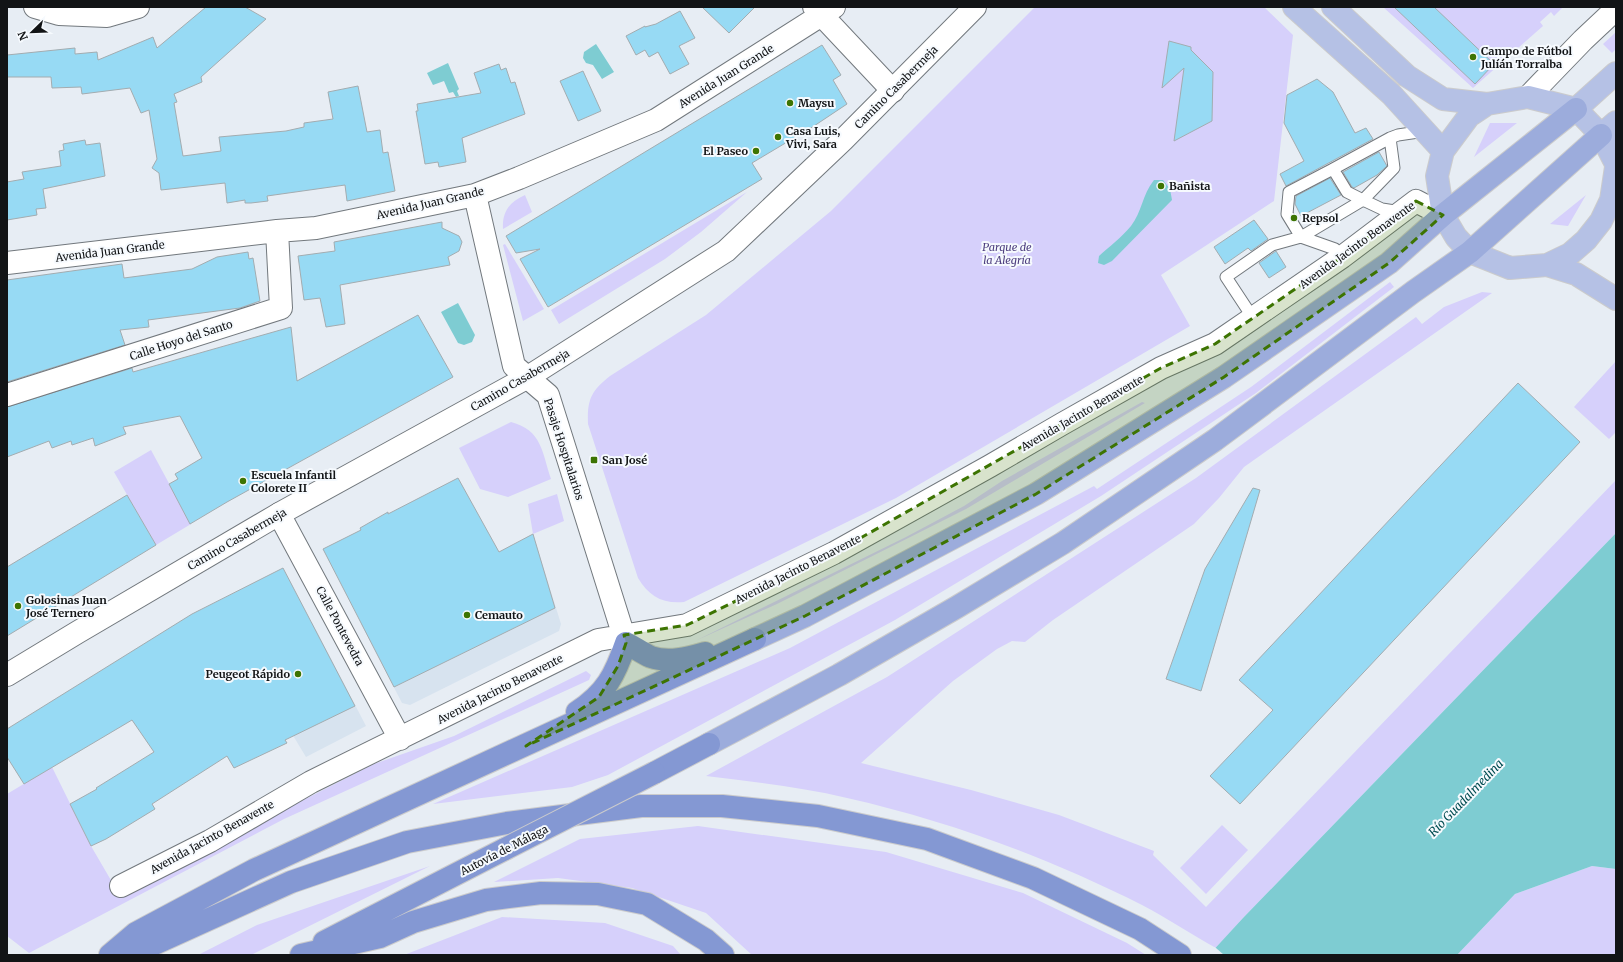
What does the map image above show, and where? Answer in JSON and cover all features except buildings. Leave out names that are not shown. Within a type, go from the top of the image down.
[{"type":"highway","points":[[110,955],[136,932],[254,870],[755,640],[812,612],[1036,494],[1237,368],[1389,263],[1443,215],[1576,109]]},
{"type":"highway","points":[[1470,252],[1609,129]]},
{"type":"highway","name":"Autovía de Málaga","points":[[298,955],[709,744],[839,675],[957,607],[1063,543],[1215,440],[1412,292],[1470,252]]},
{"type":"highway","points":[[526,746],[599,696],[610,683],[625,639],[652,657],[684,659],[755,640]]},
{"type":"highway","points":[[130,955],[291,882],[407,842],[507,823],[641,806],[722,806],[818,816],[927,839],[1032,878],[1140,929],[1180,955]]},
{"type":"highway","points":[[301,955],[380,937],[413,922],[486,900],[541,892],[598,894],[647,904],[706,940],[723,955]]},
{"type":"main road","points":[[1294,7],[1391,94],[1443,151]]},
{"type":"main road","points":[[1333,7],[1407,76],[1444,99],[1488,104],[1528,97],[1576,109],[1609,129],[1616,166],[1614,197],[1616,230]]},
{"type":"main road","points":[[1576,109],[1616,73]]},
{"type":"main road","points":[[1488,104],[1469,116],[1443,151],[1437,176],[1443,215],[1456,237],[1470,252],[1510,268],[1547,265],[1570,254],[1586,240],[1602,221],[1614,197]]},
{"type":"main road","points":[[1547,265],[1576,274],[1616,299]]},
{"type":"street","points":[[35,7],[59,14],[107,16],[138,7]]},
{"type":"street","name":"Camino Casabermeja","points":[[7,675],[84,628],[280,514],[528,377],[726,251],[893,90],[975,7]]},
{"type":"street","points":[[1528,97],[1583,40],[1616,9]]},
{"type":"street","points":[[823,10],[893,90]]},
{"type":"street","name":"Avenida Juan Grande","points":[[7,263],[277,231],[316,228],[475,195],[656,120],[823,10]]},
{"type":"street","name":"Pasaje Hospitalarios","points":[[475,195],[514,366],[548,395],[625,639]]},
{"type":"street","name":"Avenida Jacinto Benavente","points":[[121,886],[210,841],[311,782],[598,640],[625,639],[687,625],[834,553],[1161,368],[1215,344],[1342,257],[1416,201],[1443,215]]},
{"type":"street","name":"Calle Hoyo del Santo","points":[[7,395],[281,308],[277,231]]},
{"type":"street","name":"Calle Pontevedra","points":[[280,514],[400,739]]},
{"type":"lane","points":[[1342,257],[1335,249],[1301,237],[1287,214],[1289,192],[1390,138],[1398,135],[1425,131]]},
{"type":"lane","points":[[1254,318],[1226,277],[1272,245],[1301,237],[1363,200],[1394,168],[1390,138]]},
{"type":"lane","points":[[1333,168],[1347,192],[1382,209],[1401,212]]},
{"type":"highlighted area","points":[[1416,201],[1443,215],[1389,263],[1224,377],[1036,494],[805,616],[526,746],[599,697],[618,666],[626,643],[624,635],[687,625],[834,553],[1161,368],[1215,344],[1342,257]]},
{"type":"shaded area","name":"Cemauto","points":[[533,534],[561,624],[559,631],[410,705],[402,703],[361,624]]},
{"type":"shaded area","name":"Peugeot Rápido","points":[[312,622],[366,726],[306,757],[245,656]]},
{"type":"green space","name":"Parque de la Alegría","points":[[1035,7],[1264,7],[1293,35],[1274,201],[1161,275],[1190,326],[896,498],[684,602],[669,602],[657,598],[647,590],[638,578],[588,424],[588,408],[594,391],[610,376],[706,315],[831,211]]},
{"type":"green space","name":"Campo de Fútbol Julíán Torralba","points":[[1383,7],[1563,7],[1554,16],[1551,12],[1540,22],[1543,26],[1473,88]]},
{"type":"green space","points":[[1616,32],[1616,49],[1612,53],[1603,44]]},
{"type":"green space","points":[[1490,123],[1517,123],[1474,157]]},
{"type":"green space","points":[[747,192],[701,232],[665,259],[559,324],[551,310]]},
{"type":"green space","points":[[525,195],[532,212],[503,229],[505,213],[508,208],[511,204]]},
{"type":"green space","points":[[1586,195],[1568,226],[1550,224]]},
{"type":"green space","points":[[505,244],[544,309],[523,321],[503,245]]},
{"type":"green space","points":[[1390,282],[1394,287],[1256,393],[1101,496],[895,620],[608,775],[572,787],[433,804],[790,648],[1094,486],[1097,489],[1251,387]]},
{"type":"green space","points":[[1482,292],[1492,293],[1244,467],[1219,498],[1194,524],[1053,620],[1025,642],[1012,641],[997,649],[953,681],[861,763],[971,790],[1059,815],[1154,851],[1153,855],[1206,907],[1616,480],[1616,533],[1243,918],[1216,948],[1142,905],[1071,872],[998,842],[885,807],[830,794],[777,785],[706,776],[887,677],[1196,478],[1416,317],[1422,324],[1444,307]]},
{"type":"green space","points":[[1616,361],[1616,432],[1609,439],[1574,407]]},
{"type":"green space","points":[[1142,402],[1145,403],[966,509],[777,604],[695,641],[906,537],[964,506],[1002,481]]},
{"type":"green space","points":[[511,422],[529,430],[535,436],[543,451],[551,479],[508,497],[480,489],[459,448]]},
{"type":"green space","points":[[151,450],[191,524],[156,545],[114,472]]},
{"type":"green space","points":[[557,494],[564,521],[533,534],[528,504]]},
{"type":"green space","points":[[586,671],[591,675],[589,680],[284,819],[29,953],[7,936],[7,794],[52,767],[91,846],[119,894],[374,764],[454,736]]},
{"type":"green space","points":[[1222,825],[1248,850],[1206,894],[1180,868]]},
{"type":"green space","points":[[698,826],[886,852],[1023,893],[1127,943],[1146,955],[752,955],[706,913],[632,888],[558,878],[494,882],[580,839]]},
{"type":"green space","points":[[430,866],[251,955],[198,955],[257,925]]},
{"type":"green space","points":[[1592,866],[1616,869],[1616,955],[1457,955],[1515,894]]},
{"type":"green space","points":[[502,917],[605,923],[673,946],[681,955],[404,955]]},
{"type":"water","points":[[596,44],[614,72],[602,79],[593,65],[586,63],[583,58],[584,52]]},
{"type":"water","points":[[448,63],[459,89],[457,91],[459,96],[456,97],[453,92],[449,93],[444,81],[433,85],[427,73]]},
{"type":"water","points":[[1154,180],[1163,180],[1170,189],[1172,200],[1112,261],[1104,265],[1098,263],[1099,256],[1124,234],[1135,221],[1147,192]]},
{"type":"water","points":[[458,303],[475,335],[472,342],[464,345],[458,343],[441,312]]},
{"type":"water","name":"Río Guadalmedina","points":[[1616,533],[1616,869],[1592,866],[1515,894],[1457,955],[1209,955],[1243,918]]},
{"type":"pier","points":[[1214,947],[1216,948],[1224,955],[1207,955]]},
{"type":"place","name":"Campo de Fútbol Julíán Torralba","points":[[1473,57]]},
{"type":"place","name":"Maysu","points":[[790,103]]},
{"type":"place","name":"Casa Luis, Vivi, Sara","points":[[778,137]]},
{"type":"place","name":"El Paseo","points":[[756,151]]},
{"type":"place","name":"Bañista","points":[[1161,186]]},
{"type":"place","name":"Repsol","points":[[1294,218]]},
{"type":"place","name":"San José","points":[[594,460]]},
{"type":"place","name":"Escuela Infantil Colorete II","points":[[243,481]]},
{"type":"place","name":"Golosinas Juan José Ternero","points":[[18,606]]},
{"type":"place","name":"Cemauto","points":[[467,615]]},
{"type":"place","name":"Peugeot Rápido","points":[[298,674]]}]
